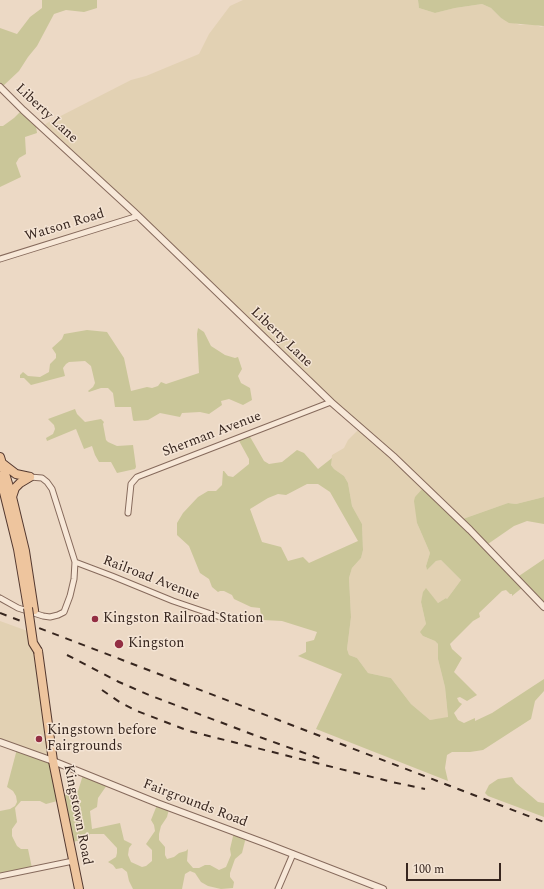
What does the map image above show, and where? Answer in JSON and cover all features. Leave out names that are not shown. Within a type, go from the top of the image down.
[{"type":"main road","points":[[1,461],[16,474],[30,477]]},
{"type":"main road","name":"Kingstown Road","points":[[1,461],[12,497],[25,551],[31,609]]},
{"type":"main road","points":[[12,497],[15,488],[30,477]]},
{"type":"main road","name":"Kingstown Road","points":[[1,480],[31,609],[53,761],[79,889]]},
{"type":"street","name":"Liberty Lane","points":[[0,87],[138,216],[331,402],[393,456],[470,530],[544,607]]},
{"type":"street","name":"Watson Road","points":[[0,259],[138,216]]},
{"type":"street","name":"Sherman Avenue","points":[[128,513],[131,484],[137,477],[331,402]]},
{"type":"street","points":[[0,598],[18,608],[50,617],[64,612],[70,596],[74,579],[75,562],[52,489],[42,478],[30,477]]},
{"type":"street","name":"Railroad Avenue","points":[[75,562],[173,601],[220,616]]},
{"type":"street","name":"Fairgrounds Road","points":[[0,742],[53,761],[157,803],[382,889]]},
{"type":"street","points":[[278,889],[293,854]]},
{"type":"street","points":[[0,876],[73,861]]},
{"type":"shaded area","points":[[42,0],[97,0],[97,8],[84,12],[66,10],[54,14],[37,46],[19,71],[2,87],[0,85],[0,28],[17,34],[30,17],[42,8]]},
{"type":"shaded area","points":[[243,0],[418,0],[419,8],[435,13],[482,4],[491,8],[501,18],[520,25],[533,24],[541,27],[544,26],[544,497],[516,504],[508,503],[460,520],[417,523],[430,553],[426,566],[427,570],[436,561],[441,560],[461,580],[447,599],[446,598],[438,603],[425,589],[421,602],[426,624],[423,636],[435,641],[438,644],[438,659],[445,687],[448,718],[430,720],[411,704],[391,678],[368,673],[357,658],[349,655],[347,649],[351,617],[349,578],[352,568],[361,558],[363,550],[362,524],[352,506],[348,483],[344,476],[331,465],[332,455],[344,448],[348,440],[359,429],[43,126],[131,80],[146,76],[199,54],[209,34],[230,6]]},
{"type":"shaded area","points":[[418,0],[544,0],[544,26],[509,23],[501,18],[491,8],[482,4],[435,13],[419,8]]},
{"type":"shaded area","points":[[24,108],[35,120],[37,133],[25,137],[26,154],[19,158],[16,163],[21,177],[0,187],[0,126],[3,126],[14,118]]},
{"type":"shaded area","points":[[198,328],[204,332],[211,346],[225,355],[235,358],[238,357],[242,369],[238,376],[241,383],[250,388],[252,400],[243,405],[229,399],[221,401],[222,405],[209,414],[200,412],[182,413],[180,417],[160,413],[148,420],[134,421],[131,407],[115,407],[113,393],[108,388],[88,391],[95,383],[91,366],[85,361],[69,362],[66,364],[63,368],[65,376],[31,385],[24,378],[20,378],[20,375],[23,372],[28,376],[40,377],[49,372],[50,364],[56,358],[56,354],[52,348],[62,339],[64,334],[87,330],[107,332],[124,358],[131,391],[147,387],[152,388],[158,386],[161,382],[166,384],[199,373]]},
{"type":"shaded area","points":[[75,409],[77,414],[85,422],[101,419],[104,422],[103,424],[106,440],[108,442],[117,446],[133,445],[135,469],[117,473],[111,462],[99,462],[92,446],[84,449],[76,429],[47,441],[46,438],[53,434],[55,429],[54,425],[48,419]]},
{"type":"shaded area","points":[[249,435],[264,461],[269,464],[282,462],[297,450],[304,453],[318,469],[332,458],[331,465],[344,476],[348,483],[352,506],[362,524],[363,550],[361,558],[352,568],[349,578],[351,617],[347,649],[349,655],[357,658],[368,673],[391,678],[411,704],[430,720],[448,717],[445,687],[438,659],[438,644],[435,641],[423,636],[420,632],[426,624],[421,602],[423,592],[426,588],[438,603],[446,598],[447,599],[461,580],[441,560],[436,561],[427,570],[426,566],[430,553],[417,523],[414,501],[415,497],[424,487],[460,520],[508,503],[516,504],[544,497],[544,524],[527,521],[514,526],[485,546],[516,578],[544,559],[544,607],[523,587],[512,596],[512,594],[506,590],[502,591],[479,613],[480,617],[473,621],[450,644],[452,649],[462,658],[454,672],[477,695],[467,701],[460,697],[457,698],[462,704],[454,713],[458,720],[464,723],[475,718],[475,721],[492,713],[544,679],[544,691],[535,701],[531,719],[483,750],[452,752],[447,755],[445,768],[448,781],[316,729],[342,674],[298,656],[306,652],[306,642],[314,640],[317,632],[282,621],[263,620],[261,617],[260,608],[251,607],[234,599],[232,595],[224,591],[218,592],[212,587],[209,579],[200,573],[189,546],[177,535],[177,523],[183,513],[198,497],[208,491],[216,491],[222,485],[223,471],[228,476],[233,477],[249,464],[249,459],[238,439]],"holes":[[[307,484],[318,484],[330,492],[358,541],[309,563],[303,557],[288,561],[281,547],[262,542],[250,509],[278,494],[286,495]]]},
{"type":"shaded area","points":[[0,621],[33,633],[53,758],[0,742]]},
{"type":"shaded area","points":[[17,749],[50,760],[61,796],[78,791],[83,775],[107,785],[98,798],[97,807],[90,811],[92,829],[120,823],[124,840],[132,844],[129,848],[128,855],[131,862],[142,867],[146,866],[152,861],[152,850],[146,844],[155,831],[151,820],[157,805],[169,809],[159,834],[159,840],[165,847],[165,855],[167,859],[174,857],[188,849],[187,861],[193,868],[210,865],[219,870],[226,867],[231,855],[230,849],[234,832],[246,837],[242,853],[235,859],[230,873],[230,877],[234,882],[233,888],[221,889],[208,886],[201,882],[195,873],[190,871],[185,874],[182,889],[133,889],[127,872],[122,868],[116,869],[108,862],[116,857],[117,848],[104,834],[90,834],[84,839],[73,842],[61,800],[46,804],[40,801],[21,801],[15,808],[17,822],[12,829],[12,836],[17,846],[21,849],[28,849],[32,868],[0,876],[0,811],[10,809],[15,806],[17,802],[13,791],[7,787]]},
{"type":"shaded area","points":[[512,777],[516,783],[538,802],[544,803],[544,817],[488,796],[485,793],[489,785],[498,779]]},
{"type":"railway","points":[[0,613],[544,822]]},
{"type":"railway","points":[[67,655],[119,682],[149,695],[321,759]]},
{"type":"railway","points":[[102,690],[121,703],[137,711],[189,731],[425,789]]},
{"type":"place","name":"Kingston Railroad Station","points":[[95,619]]},
{"type":"place","name":"Kingston","points":[[119,644]]},
{"type":"place","name":"Kingstown before Fairgrounds","points":[[39,739]]}]
